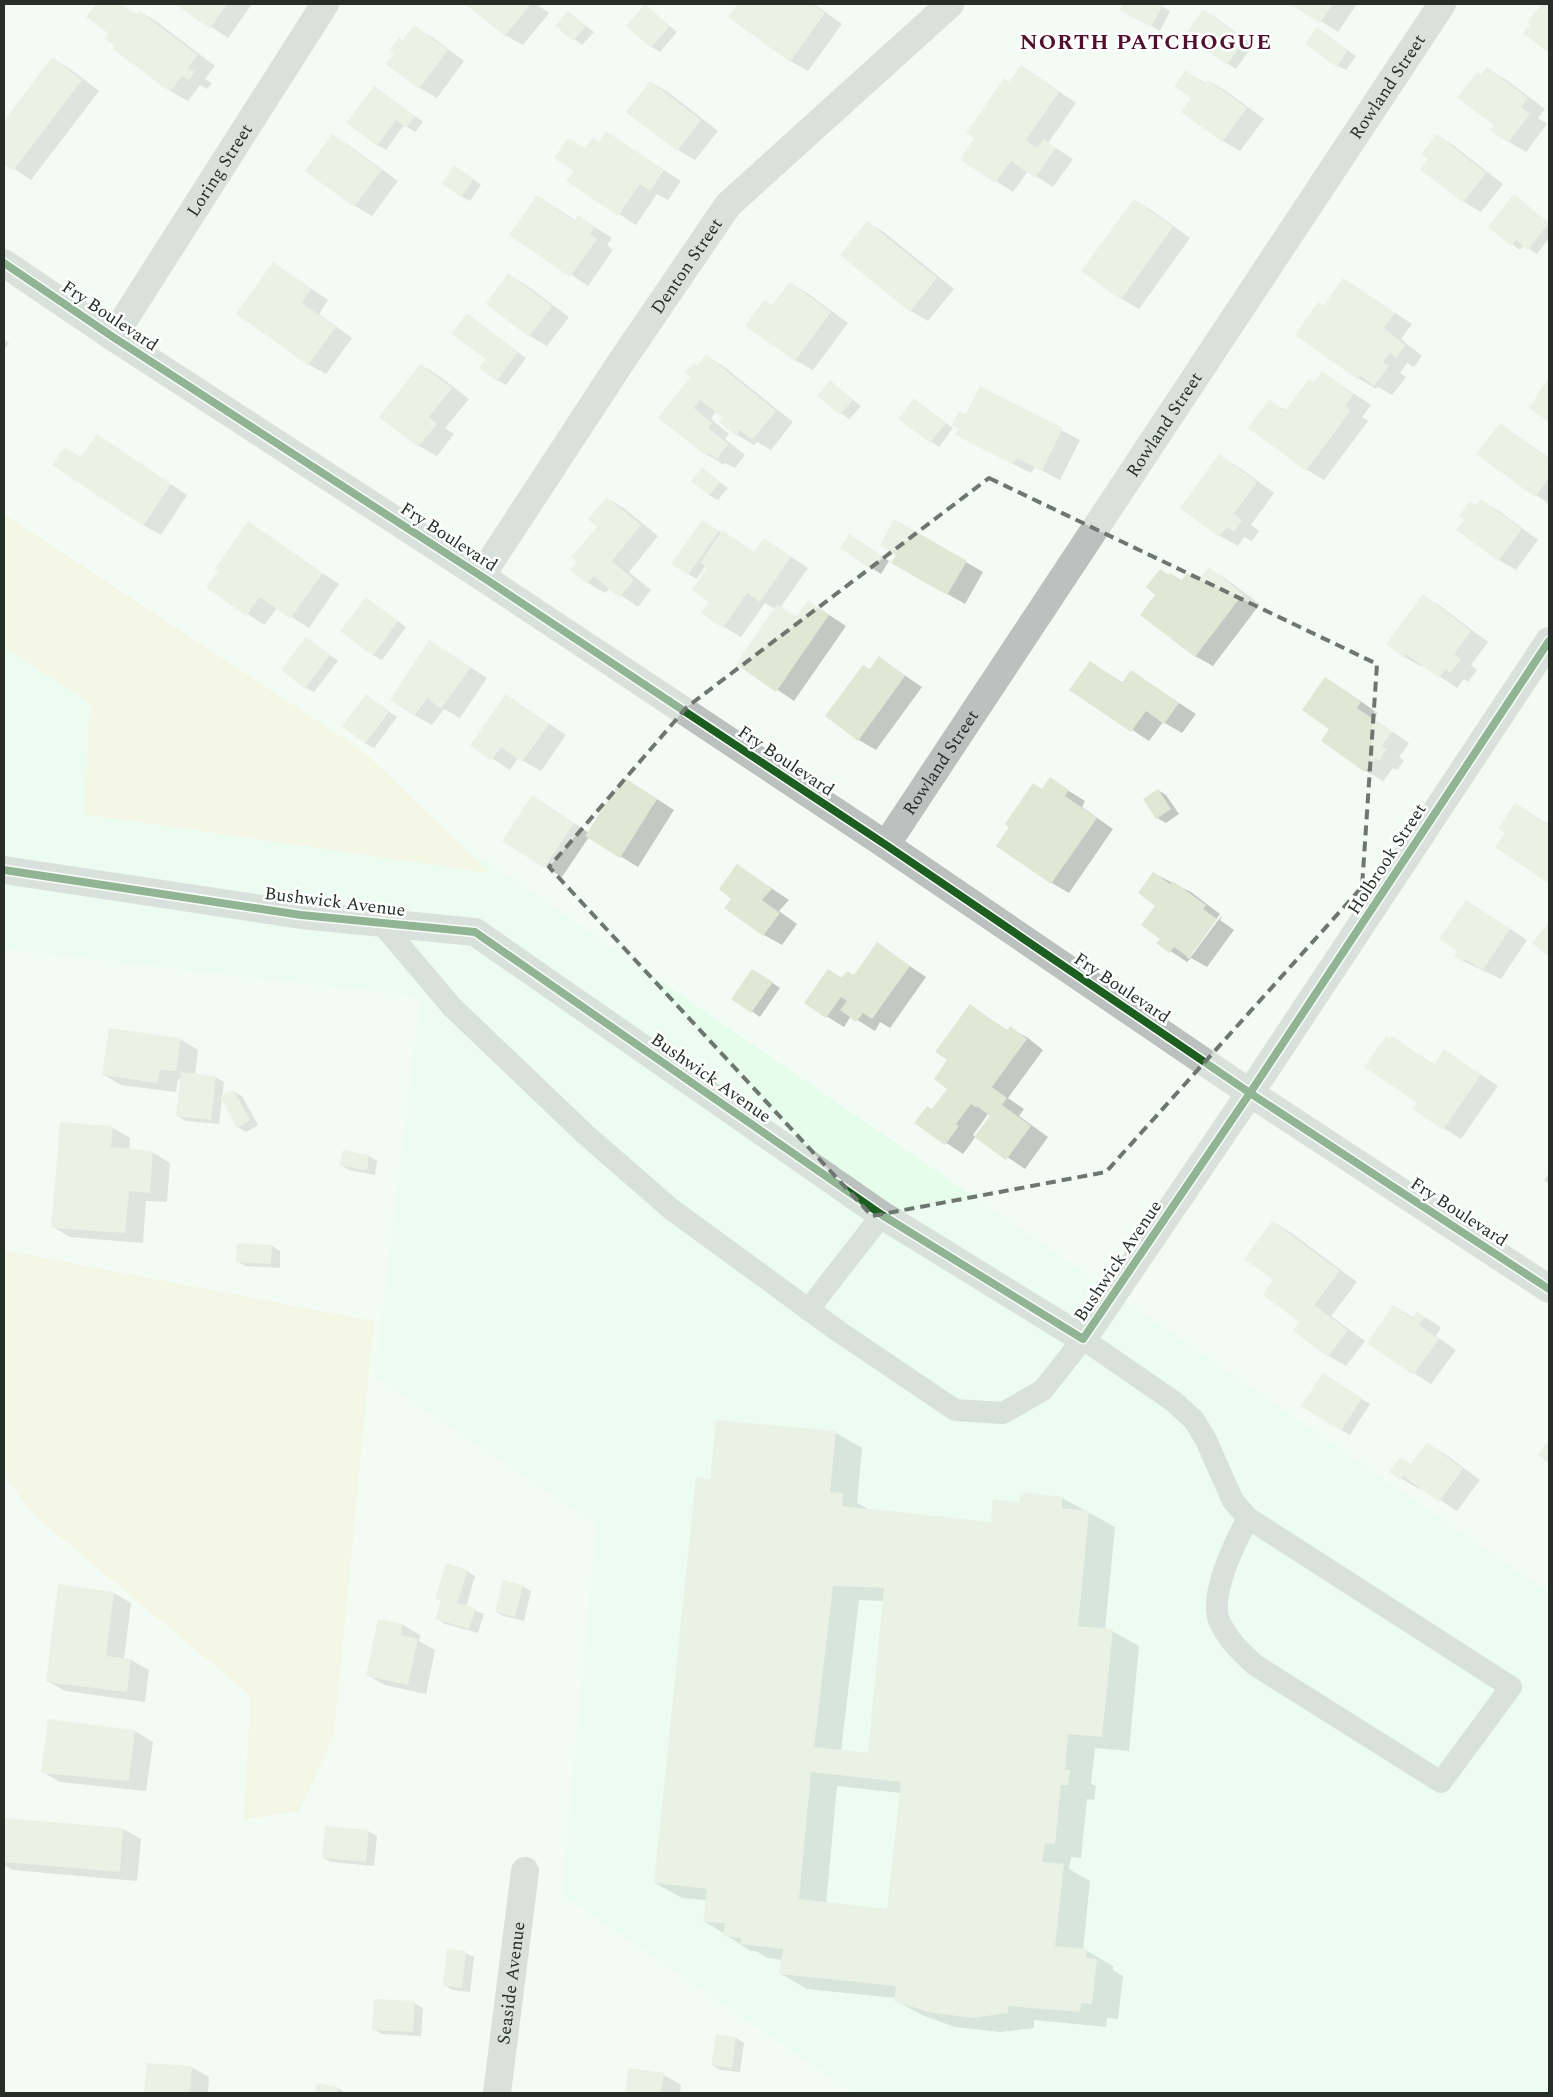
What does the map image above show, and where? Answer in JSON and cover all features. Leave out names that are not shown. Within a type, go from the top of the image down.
[{"type":"street","name":"Loring Street","points":[[113,337],[325,4]]},
{"type":"street","name":"Denton Street","points":[[481,576],[623,359],[728,205],[950,4]]},
{"type":"street","name":"Rowland Street","points":[[886,845],[1442,4]]},
{"type":"street","name":"Fry Boulevard","points":[[4,263],[113,337],[481,576],[886,845],[1250,1093],[1549,1289]]},
{"type":"street","name":"Holbrook Street","points":[[1250,1093],[1549,641]]},
{"type":"street","name":"Bushwick Avenue","points":[[4,870],[301,915],[475,932],[882,1215],[1083,1339],[1250,1093]]},
{"type":"street","name":"Seaside Avenue","points":[[497,2093],[525,1871]]},
{"type":"lane","points":[[381,923],[452,1007],[585,1134],[671,1209],[808,1310],[956,1410],[1003,1413],[1043,1390],[1083,1339],[1174,1401],[1194,1420],[1206,1440],[1233,1501],[1248,1518],[1511,1687],[1441,1782],[1255,1665],[1232,1641],[1218,1619],[1216,1603],[1232,1547],[1248,1518]]},
{"type":"lane","points":[[808,1310],[882,1215]]},
{"type":"highlighted area","points":[[989,478],[1377,664],[1362,887],[1106,1172],[872,1216],[549,867],[687,707]]},
{"type":"shaded area","points":[[4,514],[363,751],[490,873],[84,814],[90,703],[4,647]]},
{"type":"shaded area","points":[[4,529],[1549,1593],[1549,2093],[854,2093],[562,1894],[597,1524],[375,1376],[421,996],[4,949]]},
{"type":"shaded area","points":[[4,1250],[374,1321],[334,1736],[299,1811],[243,1820],[251,1696],[35,1516],[4,1476]]},
{"type":"building","points":[[96,4],[107,4],[109,6],[111,4],[120,4],[136,15],[139,11],[198,55],[188,68],[195,72],[189,80],[182,76],[170,92],[113,49],[115,46],[104,38],[108,33],[86,17]]},
{"type":"building","points":[[175,4],[227,4],[210,29]]},
{"type":"building","points":[[465,4],[531,4],[505,36]]},
{"type":"building","points":[[645,4],[670,26],[651,48],[626,26]]},
{"type":"building","points":[[738,4],[812,4],[825,13],[790,62],[728,17]]},
{"type":"building","points":[[1123,4],[1163,5],[1151,27],[1119,10]]},
{"type":"building","points":[[1290,4],[1333,4],[1320,23]]},
{"type":"building","points":[[1542,4],[1549,4],[1549,53],[1523,33],[1530,25],[1527,22]]},
{"type":"building","points":[[1203,9],[1245,40],[1227,65],[1185,35]]},
{"type":"building","points":[[568,11],[586,26],[573,41],[555,26]]},
{"type":"building","points":[[414,25],[448,50],[419,89],[386,64],[394,53],[390,51],[399,37],[403,40]]},
{"type":"building","points":[[1317,27],[1348,50],[1337,67],[1305,44]]},
{"type":"building","points":[[52,57],[82,80],[13,171],[4,164],[4,121]]},
{"type":"building","points":[[1021,65],[1059,92],[1026,140],[1037,148],[1044,139],[1056,148],[1035,178],[1011,161],[995,183],[960,159],[974,138],[966,133],[1004,78],[1009,82]]},
{"type":"building","points":[[1487,67],[1528,98],[1521,107],[1530,114],[1508,143],[1490,130],[1494,125],[1457,98],[1477,72],[1481,75]]},
{"type":"building","points":[[1186,70],[1205,84],[1208,80],[1247,108],[1222,142],[1181,112],[1191,98],[1174,86]]},
{"type":"building","points":[[650,81],[701,120],[677,151],[626,112]]},
{"type":"building","points":[[374,86],[415,116],[406,128],[396,120],[377,146],[346,123]]},
{"type":"building","points":[[606,131],[664,170],[650,191],[640,184],[618,216],[566,181],[574,171],[554,158],[568,138],[585,148],[593,137],[599,142]]},
{"type":"building","points":[[332,134],[382,170],[354,207],[305,171]]},
{"type":"building","points":[[1437,134],[1486,173],[1463,203],[1420,169],[1428,159],[1421,154]]},
{"type":"building","points":[[454,165],[474,179],[461,197],[442,184]]},
{"type":"building","points":[[1514,194],[1549,223],[1528,250],[1516,240],[1511,246],[1488,227]]},
{"type":"building","points":[[537,195],[574,221],[578,215],[595,227],[590,234],[597,239],[570,277],[509,235]]},
{"type":"building","points":[[1134,199],[1173,227],[1121,300],[1081,271]]},
{"type":"building","points":[[867,221],[937,278],[910,312],[840,255]]},
{"type":"building","points":[[273,262],[311,289],[302,303],[336,327],[308,365],[236,314]]},
{"type":"building","points":[[508,273],[552,306],[529,337],[486,304]]},
{"type":"building","points":[[1343,278],[1395,313],[1384,328],[1405,345],[1396,358],[1390,353],[1383,362],[1389,366],[1374,386],[1361,376],[1357,379],[1295,335],[1318,302],[1323,306]]},
{"type":"building","points":[[790,282],[831,312],[795,361],[745,326],[764,300],[772,305]]},
{"type":"building","points":[[467,313],[518,352],[497,381],[479,368],[486,359],[451,334]]},
{"type":"building","points":[[706,354],[776,411],[752,440],[740,430],[736,436],[719,422],[722,417],[700,400],[694,408],[712,423],[708,428],[728,444],[717,459],[708,453],[705,455],[658,418],[690,377],[685,373],[694,363],[697,366]]},
{"type":"building","points":[[420,364],[452,388],[429,417],[437,424],[418,447],[379,417]]},
{"type":"building","points":[[1322,371],[1354,394],[1345,406],[1351,410],[1306,471],[1248,428],[1269,399],[1285,411],[1309,379],[1314,382]]},
{"type":"building","points":[[1549,377],[1549,422],[1529,408]]},
{"type":"building","points":[[830,380],[853,400],[840,415],[817,396]]},
{"type":"building","points":[[980,386],[1063,428],[1042,471],[1017,458],[1013,464],[955,435],[959,429],[952,425],[959,411],[966,414]]},
{"type":"building","points":[[914,398],[946,423],[930,443],[898,419]]},
{"type":"building","points":[[1500,423],[1549,459],[1549,478],[1535,497],[1476,454]]},
{"type":"building","points":[[97,434],[171,484],[143,526],[52,465],[64,447],[81,457]]},
{"type":"building","points":[[1219,454],[1257,482],[1234,514],[1242,520],[1234,532],[1227,527],[1219,537],[1180,508]]},
{"type":"building","points":[[702,467],[720,482],[709,496],[691,481]]},
{"type":"building","points":[[607,497],[641,525],[612,561],[634,580],[619,598],[594,576],[587,584],[570,570],[577,562],[571,557],[597,527],[588,519]]},
{"type":"building","points":[[1481,499],[1522,529],[1498,561],[1456,530],[1464,520],[1459,516],[1470,501],[1476,506]]},
{"type":"building","points":[[894,519],[967,561],[947,595],[891,563],[896,555],[880,545]]},
{"type":"building","points":[[702,520],[719,531],[688,575],[671,564]]},
{"type":"building","points":[[248,521],[323,573],[290,619],[260,597],[246,616],[206,587],[218,571],[215,569]]},
{"type":"building","points":[[722,530],[754,552],[764,538],[791,557],[760,602],[747,593],[723,628],[701,613],[709,602],[692,590],[707,567],[700,563]]},
{"type":"building","points":[[849,534],[882,556],[872,570],[840,548]]},
{"type":"building","points":[[1209,567],[1243,594],[1195,657],[1140,615],[1155,595],[1146,587],[1160,569],[1181,581],[1187,573],[1198,581]]},
{"type":"building","points":[[1423,594],[1471,631],[1454,654],[1461,659],[1450,673],[1446,669],[1439,678],[1406,654],[1404,658],[1386,644]]},
{"type":"building","points":[[366,597],[398,621],[373,656],[340,631]]},
{"type":"building","points":[[808,600],[829,615],[776,692],[736,664],[777,604],[796,617]]},
{"type":"building","points":[[306,637],[330,655],[305,689],[281,670]]},
{"type":"building","points":[[429,640],[471,667],[441,709],[427,698],[414,716],[390,700]]},
{"type":"building","points":[[879,656],[905,676],[858,741],[825,716],[863,665],[870,669]]},
{"type":"building","points":[[1090,661],[1122,683],[1131,670],[1179,703],[1164,724],[1146,711],[1131,732],[1069,690]]},
{"type":"building","points":[[1325,677],[1361,702],[1357,708],[1392,732],[1382,746],[1387,749],[1379,761],[1375,758],[1365,772],[1321,741],[1329,729],[1302,710]]},
{"type":"building","points":[[366,694],[389,712],[365,744],[342,726]]},
{"type":"building","points":[[506,694],[549,724],[522,762],[501,747],[491,761],[470,745]]},
{"type":"building","points":[[623,777],[657,799],[620,858],[585,836]]},
{"type":"building","points":[[1050,777],[1069,790],[1065,796],[1097,818],[1051,884],[996,846],[1009,827],[1005,824],[1033,783],[1042,789]]},
{"type":"building","points":[[1158,789],[1171,809],[1156,819],[1143,799]]},
{"type":"building","points":[[532,795],[574,823],[544,868],[502,841]]},
{"type":"building","points":[[1515,803],[1546,824],[1547,822],[1549,823],[1549,884],[1495,847],[1505,833],[1498,828]]},
{"type":"building","points":[[737,864],[772,889],[762,900],[780,913],[763,936],[724,908],[731,899],[719,889]]},
{"type":"building","points":[[1153,872],[1170,884],[1173,881],[1206,905],[1203,909],[1217,919],[1189,958],[1174,947],[1169,953],[1156,943],[1160,939],[1141,925],[1155,906],[1138,893]]},
{"type":"building","points":[[1466,900],[1510,929],[1483,970],[1465,959],[1463,962],[1454,956],[1457,951],[1439,939]]},
{"type":"building","points":[[1549,922],[1549,957],[1532,943]]},
{"type":"building","points":[[877,942],[910,966],[872,1019],[863,1013],[856,1022],[840,1010],[847,1001],[841,997],[826,1018],[804,1003],[828,969],[841,978],[847,971],[854,975]]},
{"type":"building","points":[[752,969],[773,982],[751,1013],[731,999]]},
{"type":"building","points":[[970,1004],[1007,1031],[1010,1026],[1027,1039],[992,1087],[1007,1098],[1002,1105],[1031,1126],[1006,1160],[974,1137],[990,1116],[977,1106],[977,1108],[971,1104],[956,1124],[959,1126],[945,1145],[914,1123],[927,1106],[932,1109],[947,1089],[934,1079],[947,1060],[935,1052]]},
{"type":"building","points":[[109,1028],[181,1038],[176,1071],[160,1070],[158,1083],[102,1075]]},
{"type":"building","points":[[1386,1036],[1390,1039],[1392,1036],[1434,1065],[1444,1049],[1481,1075],[1443,1130],[1413,1109],[1417,1103],[1364,1067]]},
{"type":"building","points":[[181,1072],[216,1076],[211,1120],[176,1116]]},
{"type":"building","points":[[233,1090],[250,1120],[237,1128],[220,1097]]},
{"type":"building","points":[[60,1122],[113,1126],[111,1147],[153,1151],[150,1193],[129,1191],[125,1233],[51,1228]]},
{"type":"building","points":[[343,1150],[369,1155],[367,1171],[339,1165]]},
{"type":"building","points":[[1272,1221],[1340,1271],[1314,1305],[1348,1330],[1328,1357],[1293,1331],[1299,1322],[1263,1295],[1273,1280],[1244,1259]]},
{"type":"building","points":[[237,1243],[272,1245],[271,1264],[236,1262]]},
{"type":"building","points":[[1393,1305],[1412,1318],[1417,1311],[1425,1317],[1419,1325],[1439,1339],[1413,1375],[1367,1343]]},
{"type":"building","points":[[1323,1373],[1362,1398],[1341,1431],[1301,1406]]},
{"type":"building","points":[[716,1420],[836,1431],[830,1492],[843,1493],[842,1506],[991,1522],[993,1499],[1019,1503],[1021,1492],[1062,1497],[1062,1508],[1089,1511],[1078,1626],[1113,1629],[1102,1737],[1068,1734],[1065,1770],[1070,1770],[1068,1785],[1061,1785],[1055,1844],[1045,1843],[1042,1862],[1064,1864],[1055,1946],[1087,1949],[1086,1958],[1097,1959],[1092,2004],[1081,2003],[1080,2012],[1008,2006],[1008,2013],[972,2018],[928,2012],[894,2001],[896,1986],[779,1974],[783,1949],[740,1944],[741,1938],[723,1936],[725,1923],[703,1922],[707,1889],[654,1883],[696,1477],[710,1479]],"holes":[[[833,1586],[884,1588],[868,1753],[814,1747]],[[811,1772],[901,1782],[887,1909],[799,1899]]]},
{"type":"building","points":[[1549,1439],[1549,1464],[1538,1455]]},
{"type":"building","points":[[1427,1442],[1463,1469],[1439,1502],[1403,1476],[1400,1480],[1389,1472],[1400,1457],[1410,1465]]},
{"type":"building","points":[[446,1563],[468,1570],[457,1603],[476,1608],[469,1629],[435,1619],[441,1600],[435,1599]]},
{"type":"building","points":[[503,1580],[523,1585],[515,1617],[495,1612]]},
{"type":"building","points":[[58,1584],[114,1592],[106,1656],[131,1659],[127,1692],[46,1682]]},
{"type":"building","points":[[378,1619],[403,1624],[401,1635],[418,1639],[408,1685],[366,1676]]},
{"type":"building","points":[[48,1719],[135,1730],[129,1781],[41,1773]]},
{"type":"building","points":[[4,1818],[123,1828],[120,1872],[4,1862]]},
{"type":"building","points":[[325,1826],[369,1830],[366,1862],[322,1858]]},
{"type":"building","points":[[447,1949],[466,1951],[462,1988],[443,1986]]},
{"type":"building","points":[[374,1999],[415,2001],[413,2032],[372,2030]]},
{"type":"building","points":[[716,2034],[736,2037],[732,2068],[711,2065]]},
{"type":"building","points":[[147,2063],[192,2066],[190,2093],[144,2093]]},
{"type":"building","points":[[629,2068],[664,2073],[661,2093],[625,2093]]},
{"type":"building","points":[[317,2083],[338,2087],[337,2093],[315,2093]]},
{"type":"cycle path","points":[[4,263],[113,337],[481,576],[886,845],[1250,1093],[1549,1289]]},
{"type":"cycle path","points":[[4,870],[301,915],[475,932],[882,1215],[1083,1339],[1250,1093],[1549,641]]},
{"type":"district","name":"NORTH PATCHOGUE","points":[[1146,42]]}]
